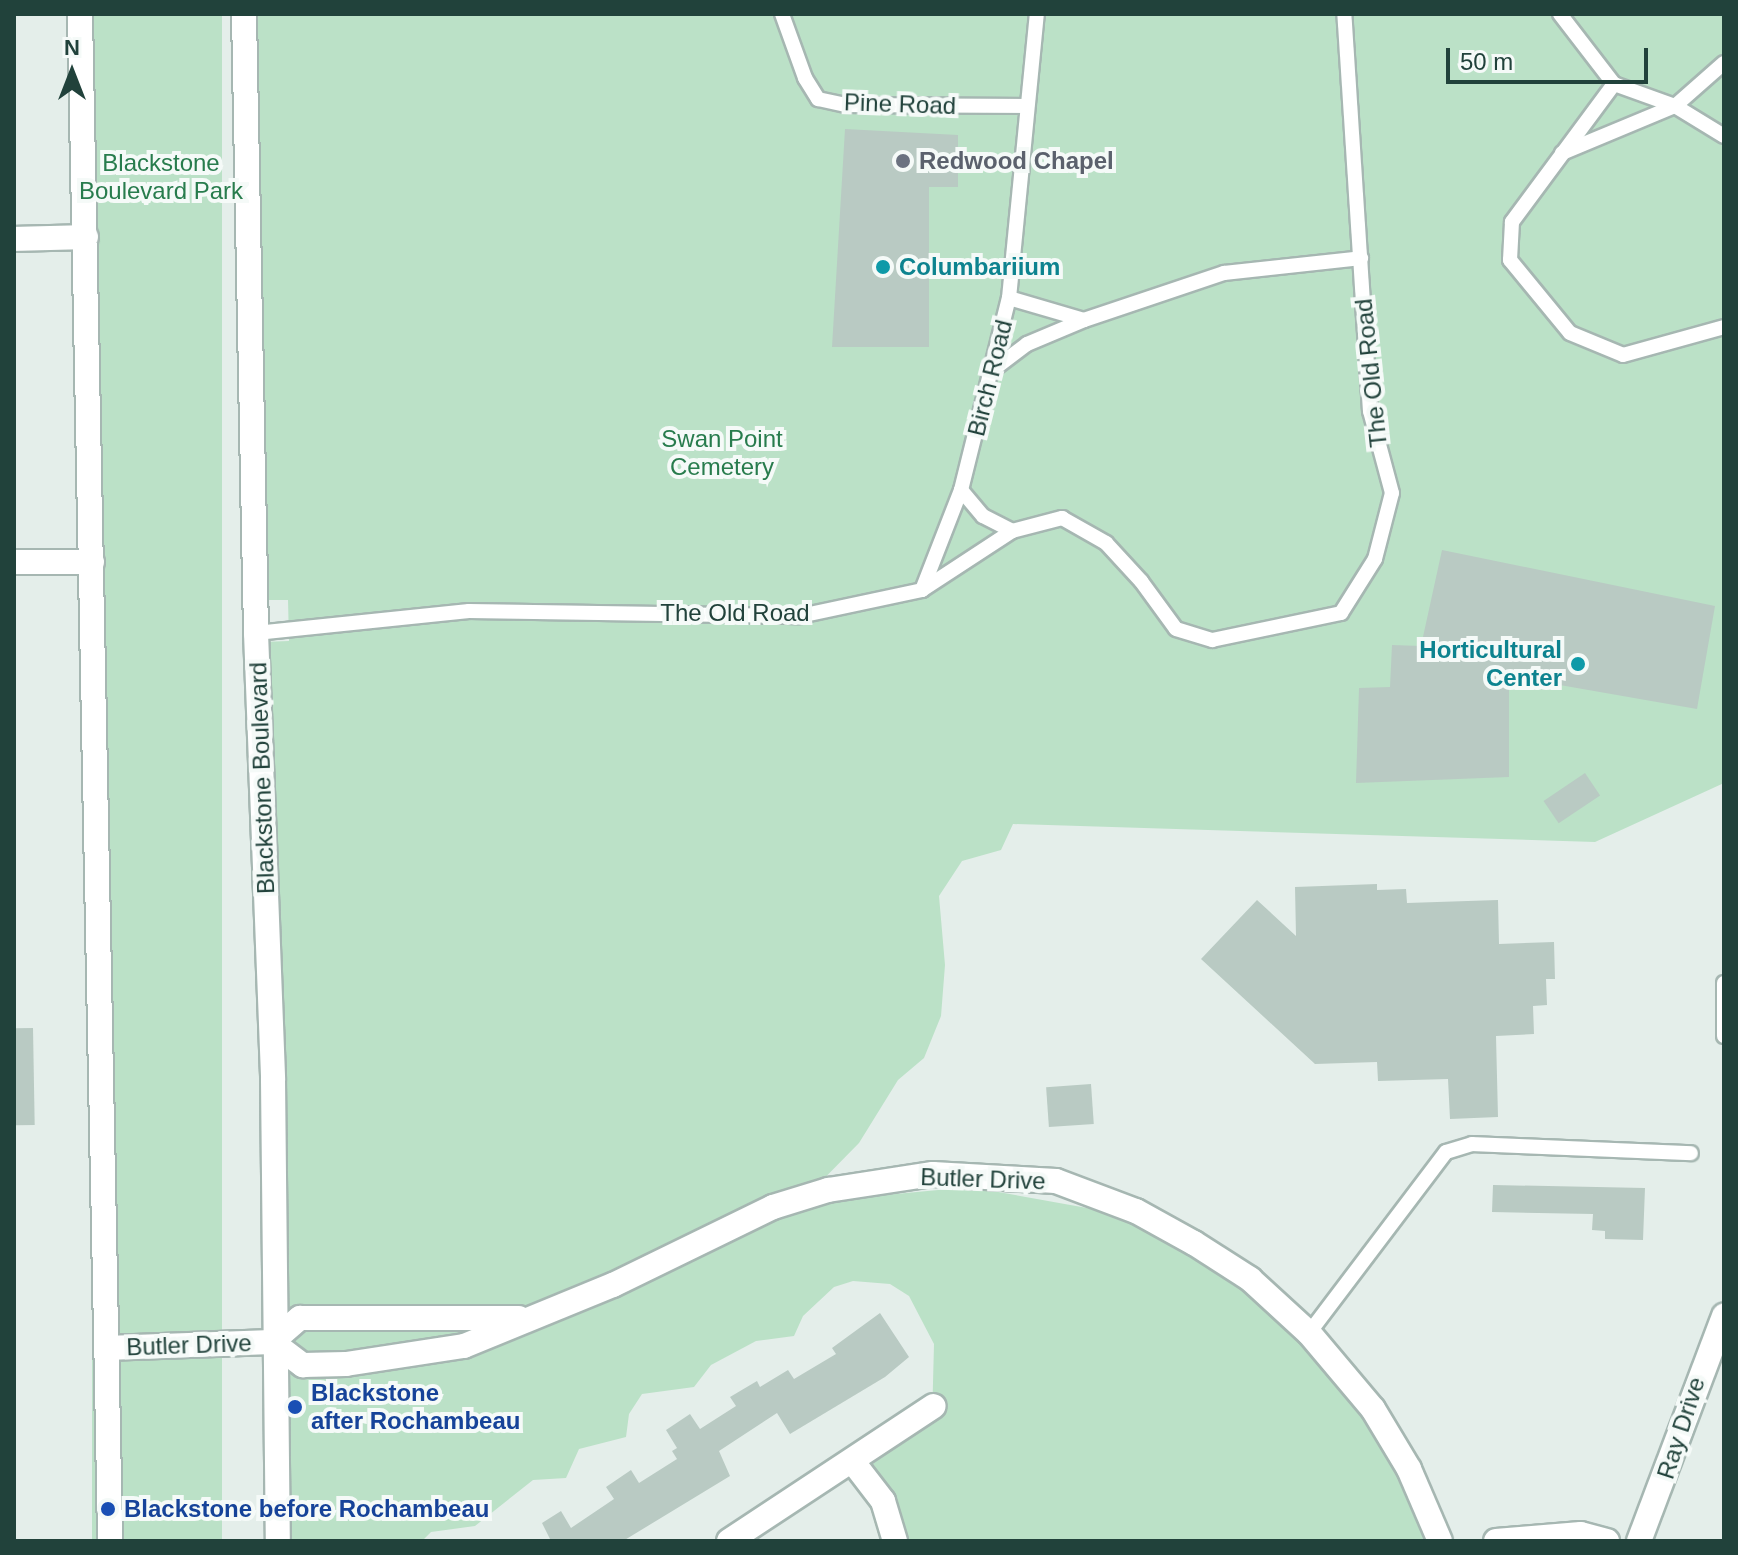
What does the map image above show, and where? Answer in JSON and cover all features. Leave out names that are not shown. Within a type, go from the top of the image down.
[{"type":"main road","points":[[80,14],[110,1541]]},
{"type":"main road","name":"Blackstone Boulevard","points":[[244,14],[256,633],[273,1080],[272,1342],[278,1541]]},
{"type":"main road","points":[[14,239],[86,237]]},
{"type":"main road","points":[[14,562],[92,562]]},
{"type":"main road","name":"Butler Drive","points":[[272,1342],[303,1365],[346,1364],[464,1346],[536,1318],[773,1207],[885,1179],[970,1175],[1056,1181],[1136,1211],[1250,1279],[1309,1333],[1373,1409],[1409,1469],[1440,1541]]},
{"type":"main road","name":"Ray Drive","points":[[1639,1541],[1724,1316]]},
{"type":"main road","name":"Butler Drive","points":[[106,1348],[272,1342],[300,1318],[536,1318]]},
{"type":"main road","points":[[729,1541],[934,1406]]},
{"type":"main road","points":[[853,1462],[883,1501],[895,1541]]},
{"type":"main road","points":[[1496,1541],[1581,1534],[1607,1541]]},
{"type":"lane","name":"Pine Road","points":[[782,14],[805,78],[818,99],[846,105],[1027,106]]},
{"type":"lane","name":"Birch Road","points":[[922,590],[961,490],[994,369],[1009,298],[1037,14]]},
{"type":"lane","name":"The Old Road","points":[[256,633],[469,611],[800,616],[922,590],[1012,531],[1062,518],[1106,543],[1141,581],[1176,629],[1212,640],[1341,613],[1375,559],[1392,493],[1370,411],[1344,14]]},
{"type":"lane","points":[[1560,14],[1614,84],[1675,106],[1724,136]]},
{"type":"lane","points":[[1560,153],[1675,106],[1724,63]]},
{"type":"lane","points":[[1614,84],[1560,153],[1512,222],[1510,260],[1570,333],[1623,355],[1724,327]]},
{"type":"lane","points":[[994,369],[1027,344],[1084,320],[1224,273],[1361,258]]},
{"type":"lane","points":[[1009,298],[1084,320]]},
{"type":"lane","points":[[961,490],[983,516],[1012,531]]},
{"type":"lane","points":[[1724,983],[1724,1036]]},
{"type":"lane","points":[[1309,1333],[1446,1152],[1472,1144],[1691,1153]]},
{"type":"green space","name":"Blackstone Boulevard Park","points":[[92,14],[222,14],[222,1541],[92,1541]]},
{"type":"green space","name":"Swan Point Cemetery","points":[[252,14],[1724,14],[1724,783],[1595,842],[1013,824],[1001,850],[962,861],[939,896],[945,965],[941,1016],[924,1058],[898,1080],[859,1143],[800,1203],[970,1187],[1126,1215],[1256,1292],[1311,1334],[1445,1541],[904,1541],[863,1469],[932,1421],[934,1344],[909,1296],[890,1284],[853,1281],[834,1287],[803,1316],[794,1336],[756,1341],[711,1365],[694,1387],[642,1394],[629,1414],[626,1437],[579,1449],[566,1478],[533,1480],[475,1526],[431,1532],[422,1541],[282,1541],[288,1322],[262,642],[289,641],[288,600],[262,600]]},
{"type":"building","name":"Columbariium","points":[[845,129],[958,135],[958,187],[929,187],[929,347],[832,347]]},
{"type":"building","name":"Horticultural Center","points":[[1442,550],[1715,606],[1697,709],[1509,676],[1509,777],[1356,783],[1359,688],[1390,687],[1392,645],[1421,646]]},
{"type":"building","points":[[1585,773],[1600,795],[1559,823],[1544,801]]},
{"type":"building","points":[[1377,884],[1377,890],[1406,889],[1407,903],[1498,900],[1499,944],[1554,942],[1555,979],[1546,979],[1547,1005],[1533,1006],[1534,1034],[1496,1036],[1498,1117],[1450,1119],[1448,1079],[1378,1081],[1377,1062],[1315,1064],[1201,959],[1257,900],[1296,936],[1295,887]]},
{"type":"building","points":[[14,1028],[33,1028],[35,1125],[16,1125]]},
{"type":"building","points":[[1091,1084],[1094,1124],[1049,1127],[1046,1087]]},
{"type":"building","points":[[1493,1185],[1645,1188],[1643,1240],[1605,1239],[1605,1231],[1592,1230],[1593,1214],[1492,1212]]},
{"type":"building","points":[[880,1313],[909,1357],[885,1377],[790,1434],[777,1413],[719,1451],[730,1476],[623,1541],[551,1541],[542,1523],[561,1511],[571,1528],[614,1499],[606,1487],[631,1470],[639,1483],[677,1459],[672,1451],[677,1448],[666,1430],[690,1414],[700,1429],[736,1406],[730,1397],[757,1381],[760,1387],[788,1370],[794,1379],[836,1354],[832,1348]]},
{"type":"place","name":"Redwood Chapel","points":[[903,161]]},
{"type":"place","name":"Columbariium","points":[[883,267]]},
{"type":"place","name":"Horticultural Center","points":[[1578,664]]},
{"type":"place","name":"Blackstone after Rochambeau","points":[[295,1407]]},
{"type":"place","name":"Blackstone before Rochambeau","points":[[108,1509]]}]
